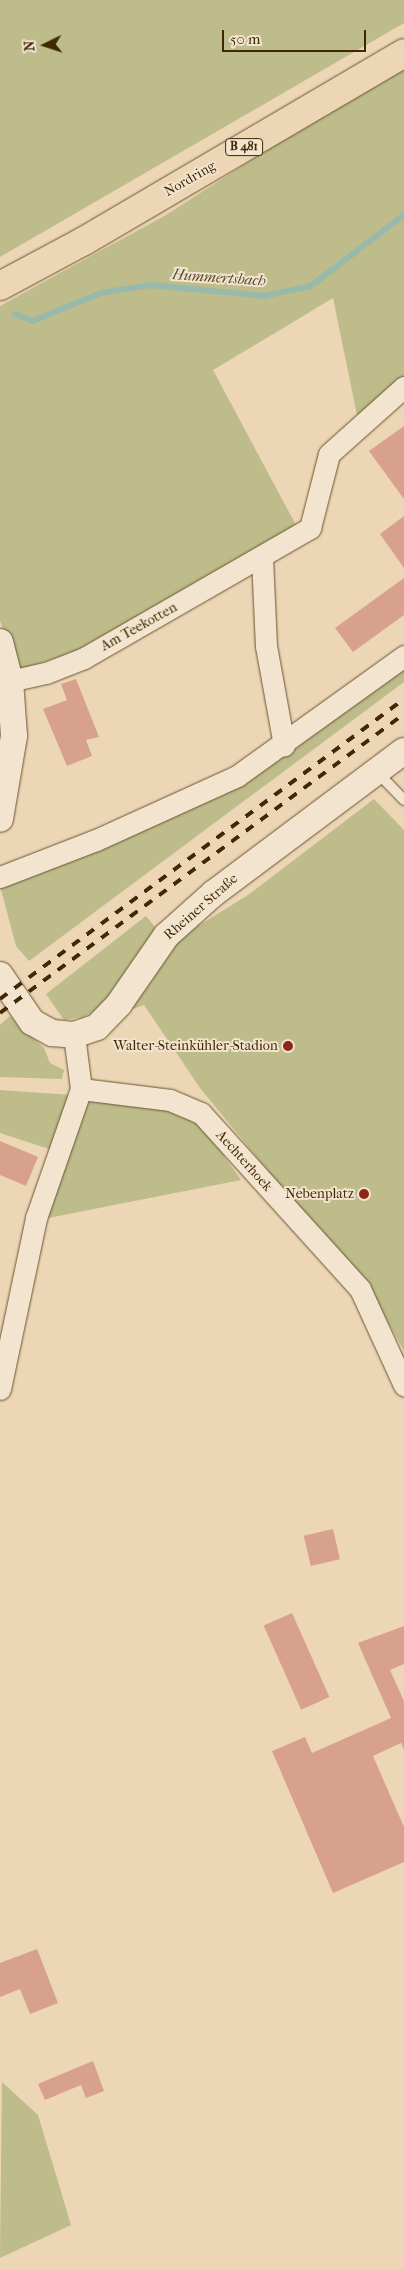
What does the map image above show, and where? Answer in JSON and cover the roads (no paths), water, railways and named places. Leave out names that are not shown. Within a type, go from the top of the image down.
[{"type":"main road","name":"Nordring","points":[[0,286],[84,242],[404,53]]},
{"type":"street","name":"Am Teekotten","points":[[10,681],[46,673],[84,658],[262,558],[310,528],[329,454],[404,387]]},
{"type":"street","points":[[262,558],[266,646],[284,744]]},
{"type":"street","points":[[0,642],[10,681],[14,736],[0,819]]},
{"type":"street","points":[[0,877],[96,840],[236,776],[284,744],[404,656]]},
{"type":"street","name":"Rheiner Straße","points":[[0,975],[32,1022],[52,1033],[74,1035],[97,1027],[119,1004],[166,936],[214,893],[404,751]]},
{"type":"street","points":[[0,1389],[36,1218],[81,1089],[74,1035]]},
{"type":"street","name":"Aechterhoek","points":[[81,1089],[170,1100],[201,1113],[360,1289],[404,1385]]},
{"type":"lane","points":[[377,771],[404,800]]},
{"type":"waterway","name":"Hummertsbach","points":[[15,314],[33,321],[101,293],[151,285],[264,296],[311,286],[404,215]]},
{"type":"railway","points":[[0,999],[404,699]]},
{"type":"railway","points":[[0,1013],[404,714]]},
{"type":"place","name":"Walter-Steinkühler-Stadion","points":[[288,1046]]},
{"type":"place","name":"Nebenplatz","points":[[364,1194]]}]
